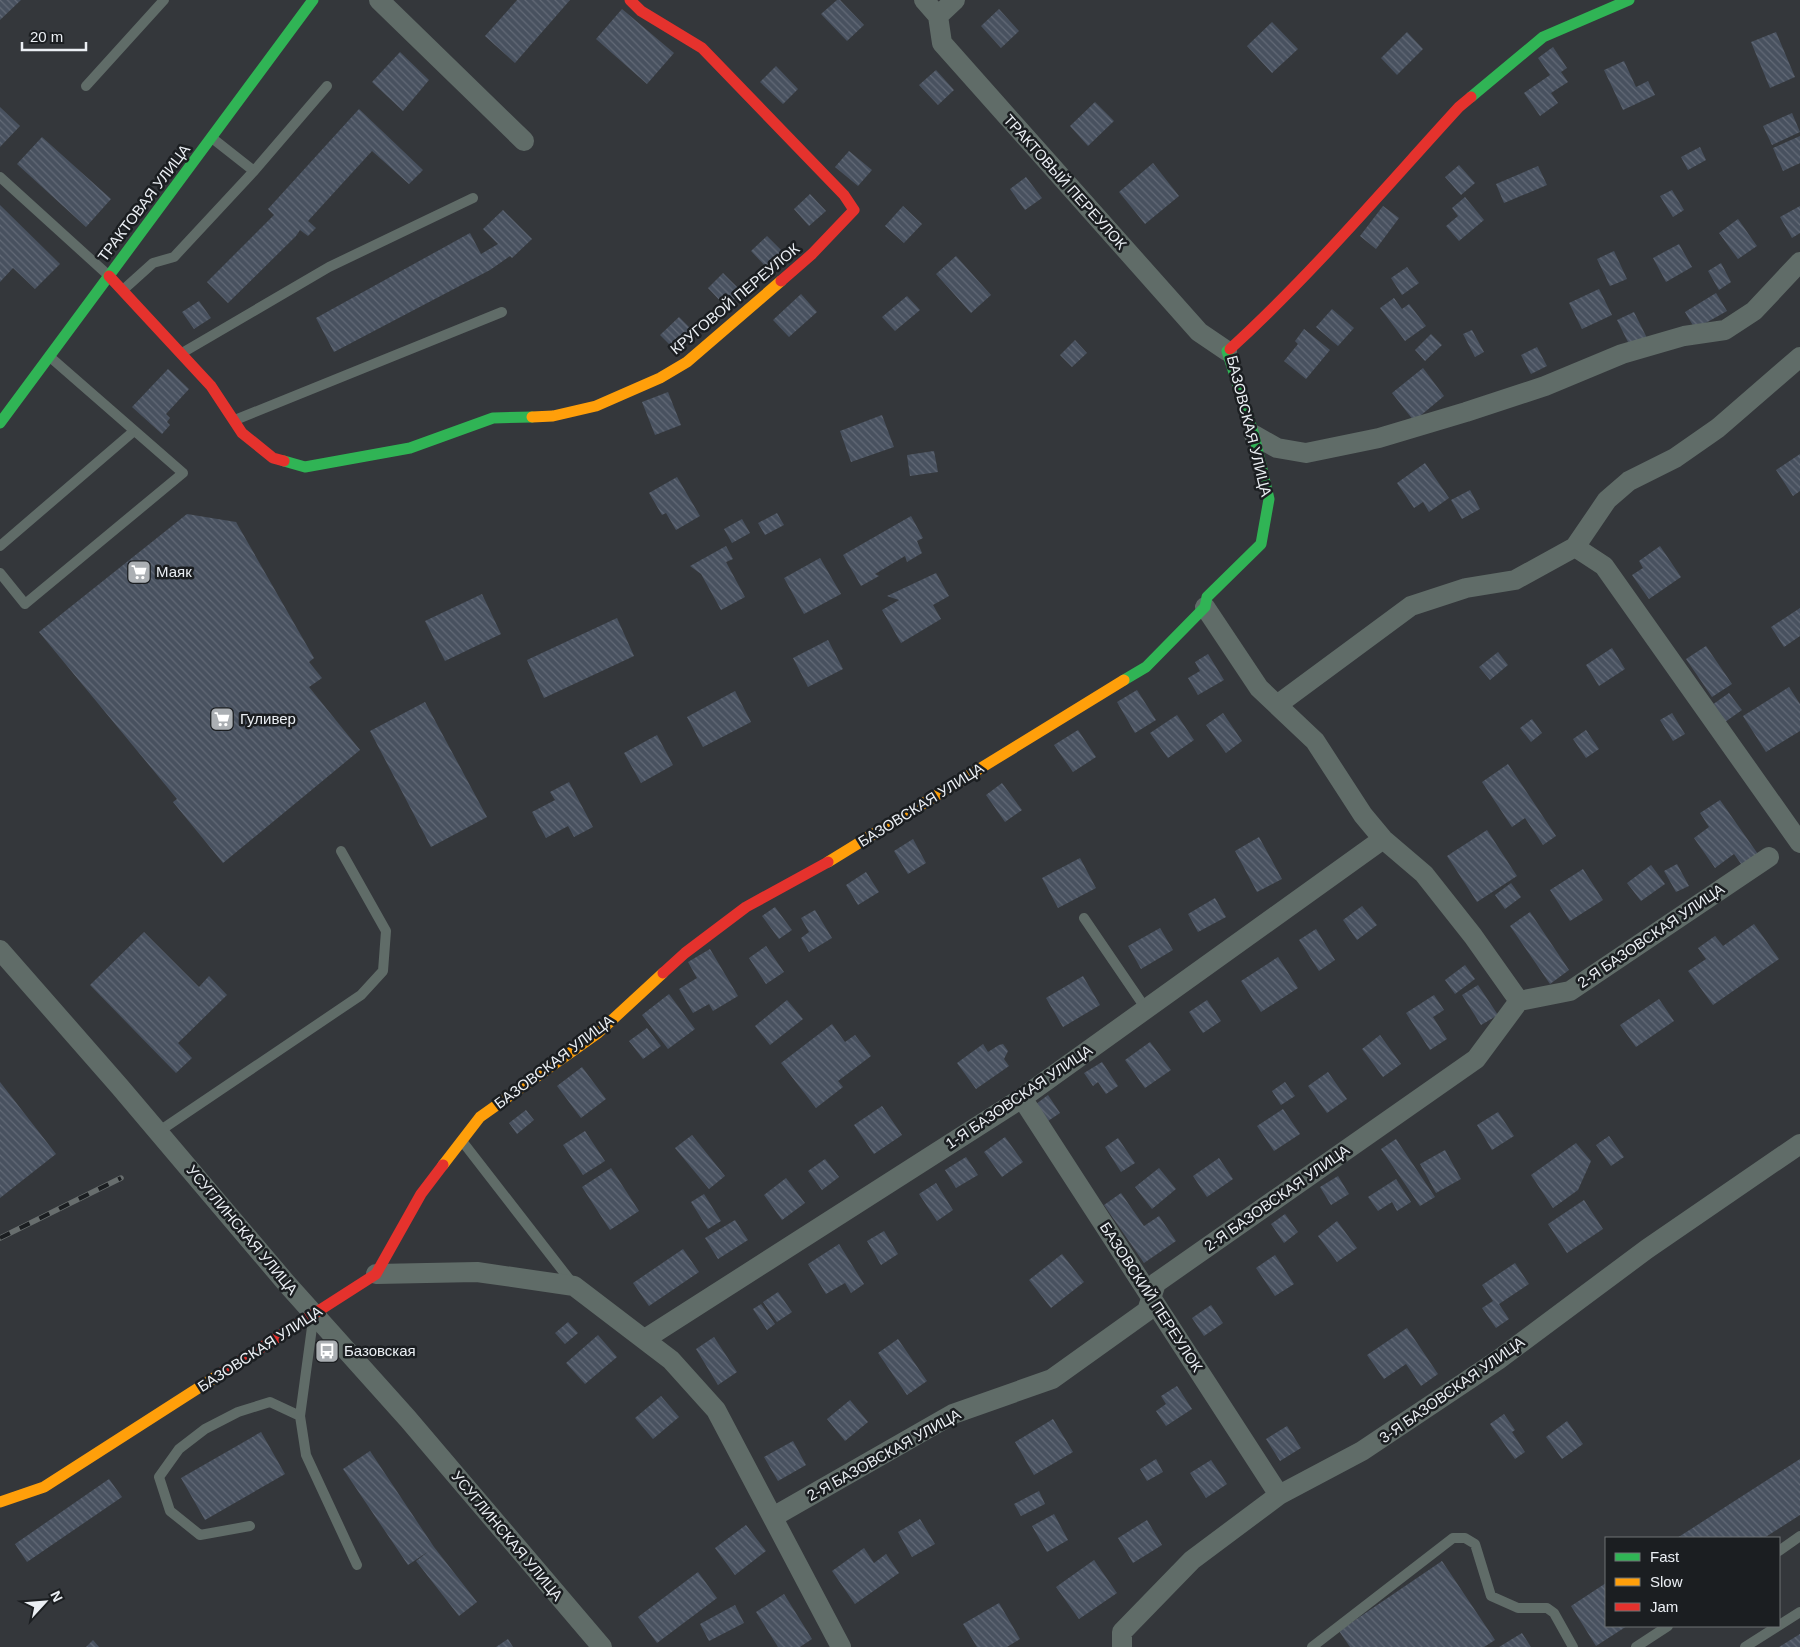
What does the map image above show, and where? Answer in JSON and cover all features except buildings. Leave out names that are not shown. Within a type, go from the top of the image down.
[{"type":"street","name":"ТРАКТОВАЯ УЛИЦА","points":[[0,423],[313,0]]},
{"type":"street","points":[[379,0],[524,141]]},
{"type":"street","name":"КРУГОВОЙ ПЕРЕУЛОК","points":[[109,276],[211,386],[242,433],[273,458],[305,467],[410,448],[493,418],[553,416],[596,406],[660,378],[687,362],[732,325],[812,254],[854,210],[844,195],[702,48],[641,10],[630,0]]},
{"type":"street","points":[[924,0],[938,16],[955,0]]},
{"type":"street","name":"БАЗОВСКАЯ УЛИЦА","points":[[0,1502],[44,1487],[376,1274],[421,1194],[480,1117],[598,1033],[685,952],[746,907],[821,866],[1146,667],[1229,576],[1261,544],[1269,500],[1254,435],[1227,351],[1258,323],[1328,251],[1459,107],[1543,37],[1629,0]]},
{"type":"street","name":"ТРАКТОВЫЙ ПЕРЕУЛОК","points":[[938,16],[942,43],[1199,332],[1227,351]]},
{"type":"street","points":[[1254,435],[1277,448],[1306,453],[1379,438],[1545,386],[1622,354],[1684,336],[1726,330],[1754,311],[1800,262]]},
{"type":"street","points":[[1277,705],[1411,606],[1466,588],[1516,580],[1575,547],[1607,500],[1629,481],[1675,458],[1718,428],[1800,357]]},
{"type":"street","points":[[1575,547],[1604,566],[1800,843]]},
{"type":"street","points":[[1206,602],[1259,688],[1315,741],[1363,815],[1383,839],[1424,874],[1474,936],[1519,1001]]},
{"type":"street","name":"1-Я БАЗОВСКАЯ УЛИЦА","points":[[645,1339],[1022,1098],[1383,839]]},
{"type":"street","name":"2-Я БАЗОВСКАЯ УЛИЦА","points":[[773,1517],[953,1414],[1052,1380],[1147,1311],[1156,1283],[1476,1059],[1519,1001],[1570,991],[1769,857]]},
{"type":"street","name":"УСУГЛИНСКАЯ УЛИЦА","points":[[0,950],[287,1284],[415,1427],[602,1647]]},
{"type":"street","name":"БАЗОВСКИЙ ПЕРЕУЛОК","points":[[1022,1098],[1279,1495]]},
{"type":"street","name":"3-Я БАЗОВСКАЯ УЛИЦА","points":[[1122,1647],[1122,1632],[1192,1560],[1279,1495],[1362,1451],[1498,1360],[1647,1248],[1800,1144]]},
{"type":"street","points":[[376,1274],[477,1272],[574,1286],[645,1339],[671,1360],[716,1410],[841,1647]]},
{"type":"lane","points":[[86,86],[164,0]]},
{"type":"lane","points":[[122,291],[153,263],[174,256],[254,171],[327,86]]},
{"type":"lane","points":[[212,137],[254,171]]},
{"type":"lane","points":[[1,180],[109,276]]},
{"type":"lane","points":[[181,354],[329,267],[473,198]]},
{"type":"lane","points":[[234,420],[502,312]]},
{"type":"lane","points":[[0,573],[25,604],[183,473],[49,357]]},
{"type":"lane","points":[[0,546],[134,431]]},
{"type":"lane","points":[[158,1132],[361,995],[383,971],[386,931],[341,851]]},
{"type":"lane","points":[[1084,918],[1146,1009]]},
{"type":"lane","points":[[462,1140],[574,1286]]},
{"type":"lane","points":[[314,1314],[300,1416],[306,1454],[357,1565]]},
{"type":"lane","points":[[250,1526],[200,1534],[170,1510],[159,1478],[179,1449],[206,1429],[238,1412],[270,1402],[300,1416]]},
{"type":"lane","points":[[1780,1550],[1800,1536]]},
{"type":"lane","points":[[1312,1647],[1452,1538],[1465,1538],[1475,1544],[1491,1596],[1518,1608],[1548,1608],[1554,1614],[1573,1647]]},
{"type":"lane","points":[[1780,1625],[1800,1612]]},
{"type":"lane","points":[[1636,1647],[1666,1627]]},
{"type":"lane","points":[[1745,1647],[1776,1627]]},
{"type":"railway","points":[[0,1238],[121,1178]]},
{"type":"traffic: fast","points":[[0,423],[313,0]]},
{"type":"traffic: fast","points":[[1471,97],[1543,37],[1629,0]]},
{"type":"traffic: fast","points":[[1124,680],[1146,667],[1205,607],[1207,597],[1261,544],[1269,499],[1254,435],[1227,351],[1230,349]]},
{"type":"traffic: fast","points":[[284,461],[305,467],[410,448],[493,418],[532,417]]},
{"type":"traffic: slow","points":[[532,417],[553,416],[596,406],[660,378],[687,362],[781,281]]},
{"type":"traffic: slow","points":[[828,862],[1124,680]]},
{"type":"traffic: slow","points":[[443,1165],[480,1117],[598,1033],[663,973]]},
{"type":"traffic: slow","points":[[0,1502],[44,1487],[217,1376]]},
{"type":"traffic: jam","points":[[630,0],[641,11],[702,48],[844,195],[854,210],[812,254],[781,281]]},
{"type":"traffic: jam","points":[[1230,349],[1319,261],[1459,107],[1471,97]]},
{"type":"traffic: jam","points":[[109,276],[211,386],[242,433],[273,458],[284,461]]},
{"type":"traffic: jam","points":[[663,973],[685,953],[746,907],[828,862]]},
{"type":"traffic: jam","points":[[217,1376],[376,1274],[421,1194],[443,1165]]},
{"type":"place","name":"Маяк","points":[[139,572]]},
{"type":"place","name":"Гуливер","points":[[222,719]]},
{"type":"place","name":"Базовская","points":[[327,1351]]}]
